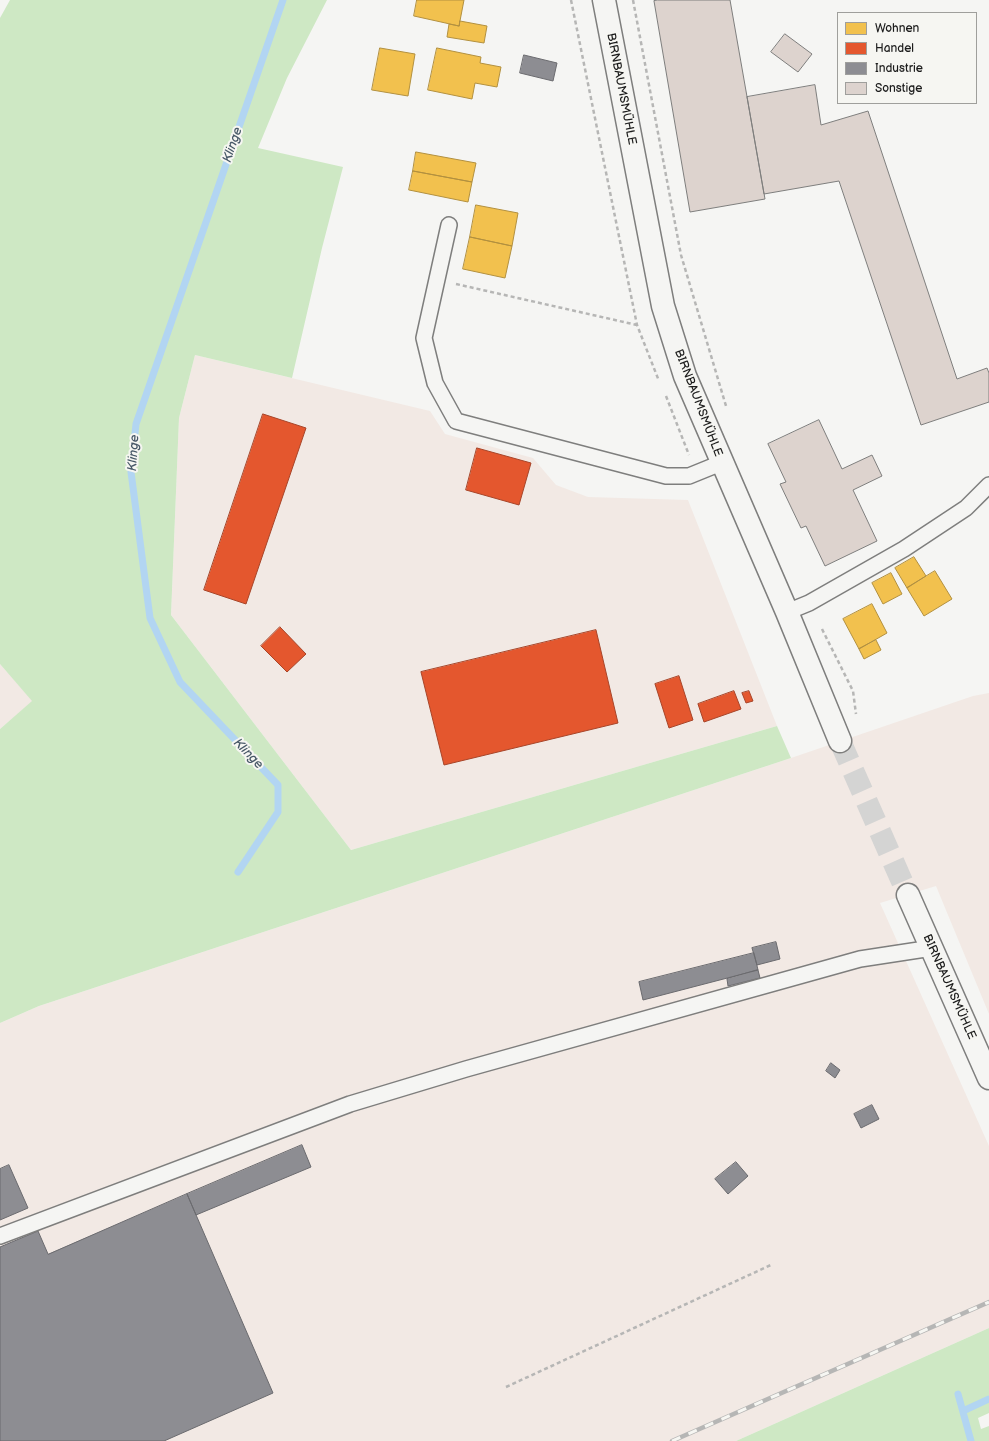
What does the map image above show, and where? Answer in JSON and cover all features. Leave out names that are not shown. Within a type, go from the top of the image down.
[{"type":"main road","name":"BIRNBAUMSMÜHLE","points":[[604,0],[663,306],[685,376],[840,741]]},
{"type":"main road","name":"BIRNBAUMSMÜHLE","points":[[908,895],[989,1078]]},
{"type":"lane","points":[[449,225],[424,338],[435,383],[456,421],[666,476],[689,476],[721,463]]},
{"type":"lane","points":[[786,612],[809,603],[904,549],[966,508],[989,484]]},
{"type":"lane","points":[[0,1236],[358,1102],[474,1066],[853,961],[932,948]]},
{"type":"path","points":[[633,0],[681,255],[726,407]]},
{"type":"path","points":[[436,279],[637,325]]},
{"type":"path","points":[[506,1387],[773,1264]]},
{"type":"shaded area","points":[[195,355],[430,411],[445,434],[533,458],[556,485],[588,497],[688,500],[777,726],[351,850],[171,615],[179,418]]},
{"type":"shaded area","points":[[0,664],[33,701],[0,729]]},
{"type":"shaded area","points":[[989,693],[989,1014],[936,886],[880,903],[989,1146],[989,1328],[736,1441],[0,1441],[0,1023],[39,1006],[791,758],[973,696]]},
{"type":"green space","points":[[10,0],[327,0],[287,78],[258,148],[343,167],[322,248],[292,378],[195,355],[179,418],[171,615],[351,850],[777,726],[791,758],[39,1006],[0,1023],[0,729],[32,701],[0,664],[0,18]]},
{"type":"green space","points":[[989,1328],[989,1413],[978,1418],[981,1429],[989,1426],[989,1441],[736,1441]]},
{"type":"building: Wohnen","points":[[417,0],[464,0],[459,26],[414,16]]},
{"type":"building: Wohnen","points":[[460,21],[487,26],[484,43],[447,37],[449,24],[459,26]]},
{"type":"building: Wohnen","points":[[380,48],[415,54],[408,96],[372,90]]},
{"type":"building: Wohnen","points":[[437,48],[481,57],[480,63],[501,67],[497,87],[475,83],[472,99],[428,90]]},
{"type":"building: Wohnen","points":[[416,152],[476,163],[472,182],[413,171]]},
{"type":"building: Wohnen","points":[[413,171],[472,182],[468,202],[409,190]]},
{"type":"building: Wohnen","points":[[476,205],[518,213],[512,246],[470,237]]},
{"type":"building: Wohnen","points":[[470,237],[512,246],[505,278],[463,269]]},
{"type":"building: Wohnen","points":[[914,557],[926,576],[907,588],[895,568]]},
{"type":"building: Wohnen","points":[[935,571],[952,599],[924,616],[907,588]]},
{"type":"building: Wohnen","points":[[891,573],[902,594],[883,604],[872,583]]},
{"type":"building: Wohnen","points":[[872,604],[887,633],[859,649],[843,619]]},
{"type":"building: Wohnen","points":[[876,640],[881,650],[864,659],[859,649]]},
{"type":"building: Handel","points":[[263,414],[306,428],[246,604],[204,590]]},
{"type":"building: Handel","points":[[477,448],[531,463],[519,505],[466,490]]},
{"type":"building: Handel","points":[[280,627],[306,654],[287,672],[261,646]]},
{"type":"building: Handel","points":[[596,630],[618,723],[444,765],[421,672]]},
{"type":"building: Handel","points":[[679,676],[693,720],[669,728],[655,684]]},
{"type":"building: Handel","points":[[734,691],[741,709],[704,722],[698,704]]},
{"type":"building: Handel","points":[[749,691],[753,701],[746,703],[742,693]]},
{"type":"building: Industrie","points":[[524,55],[557,63],[553,81],[520,73]]},
{"type":"building: Industrie","points":[[776,942],[780,959],[757,965],[752,948]]},
{"type":"building: Industrie","points":[[754,953],[758,970],[643,1000],[639,982]]},
{"type":"building: Industrie","points":[[758,970],[760,978],[728,986],[727,979]]},
{"type":"building: Industrie","points":[[831,1063],[840,1070],[835,1078],[826,1071]]},
{"type":"building: Industrie","points":[[872,1105],[879,1119],[861,1128],[854,1114]]},
{"type":"building: Industrie","points":[[302,1145],[311,1167],[196,1215],[187,1194]]},
{"type":"building: Industrie","points":[[736,1162],[748,1176],[728,1194],[715,1179]]},
{"type":"building: Industrie","points":[[9,1165],[28,1208],[0,1220],[0,1169]]},
{"type":"building: Industrie","points":[[187,1194],[273,1393],[164,1441],[0,1441],[0,1247],[38,1231],[48,1254]]},
{"type":"building: Sonstige","points":[[730,0],[765,199],[690,212],[654,1]]},
{"type":"building: Sonstige","points":[[785,34],[812,54],[798,72],[771,52]]},
{"type":"building: Sonstige","points":[[815,85],[821,125],[868,111],[957,379],[987,368],[989,373],[989,402],[921,425],[839,181],[764,194],[747,97]]},
{"type":"building: Sonstige","points":[[819,420],[842,469],[872,455],[882,476],[853,490],[877,541],[825,566],[806,526],[801,528],[780,484],[786,482],[768,444]]},
{"type":"waterway","name":"Klinge","points":[[238,872],[278,812],[278,785],[180,682],[150,618],[131,472],[136,424],[283,0]]},
{"type":"waterway","name":"Klinge","points":[[958,1394],[971,1441]]},
{"type":"waterway","points":[[963,1411],[989,1399]]},
{"type":"tunnel","points":[[840,741],[908,895]]},
{"type":"railway","points":[[672,1441],[989,1302]]}]
